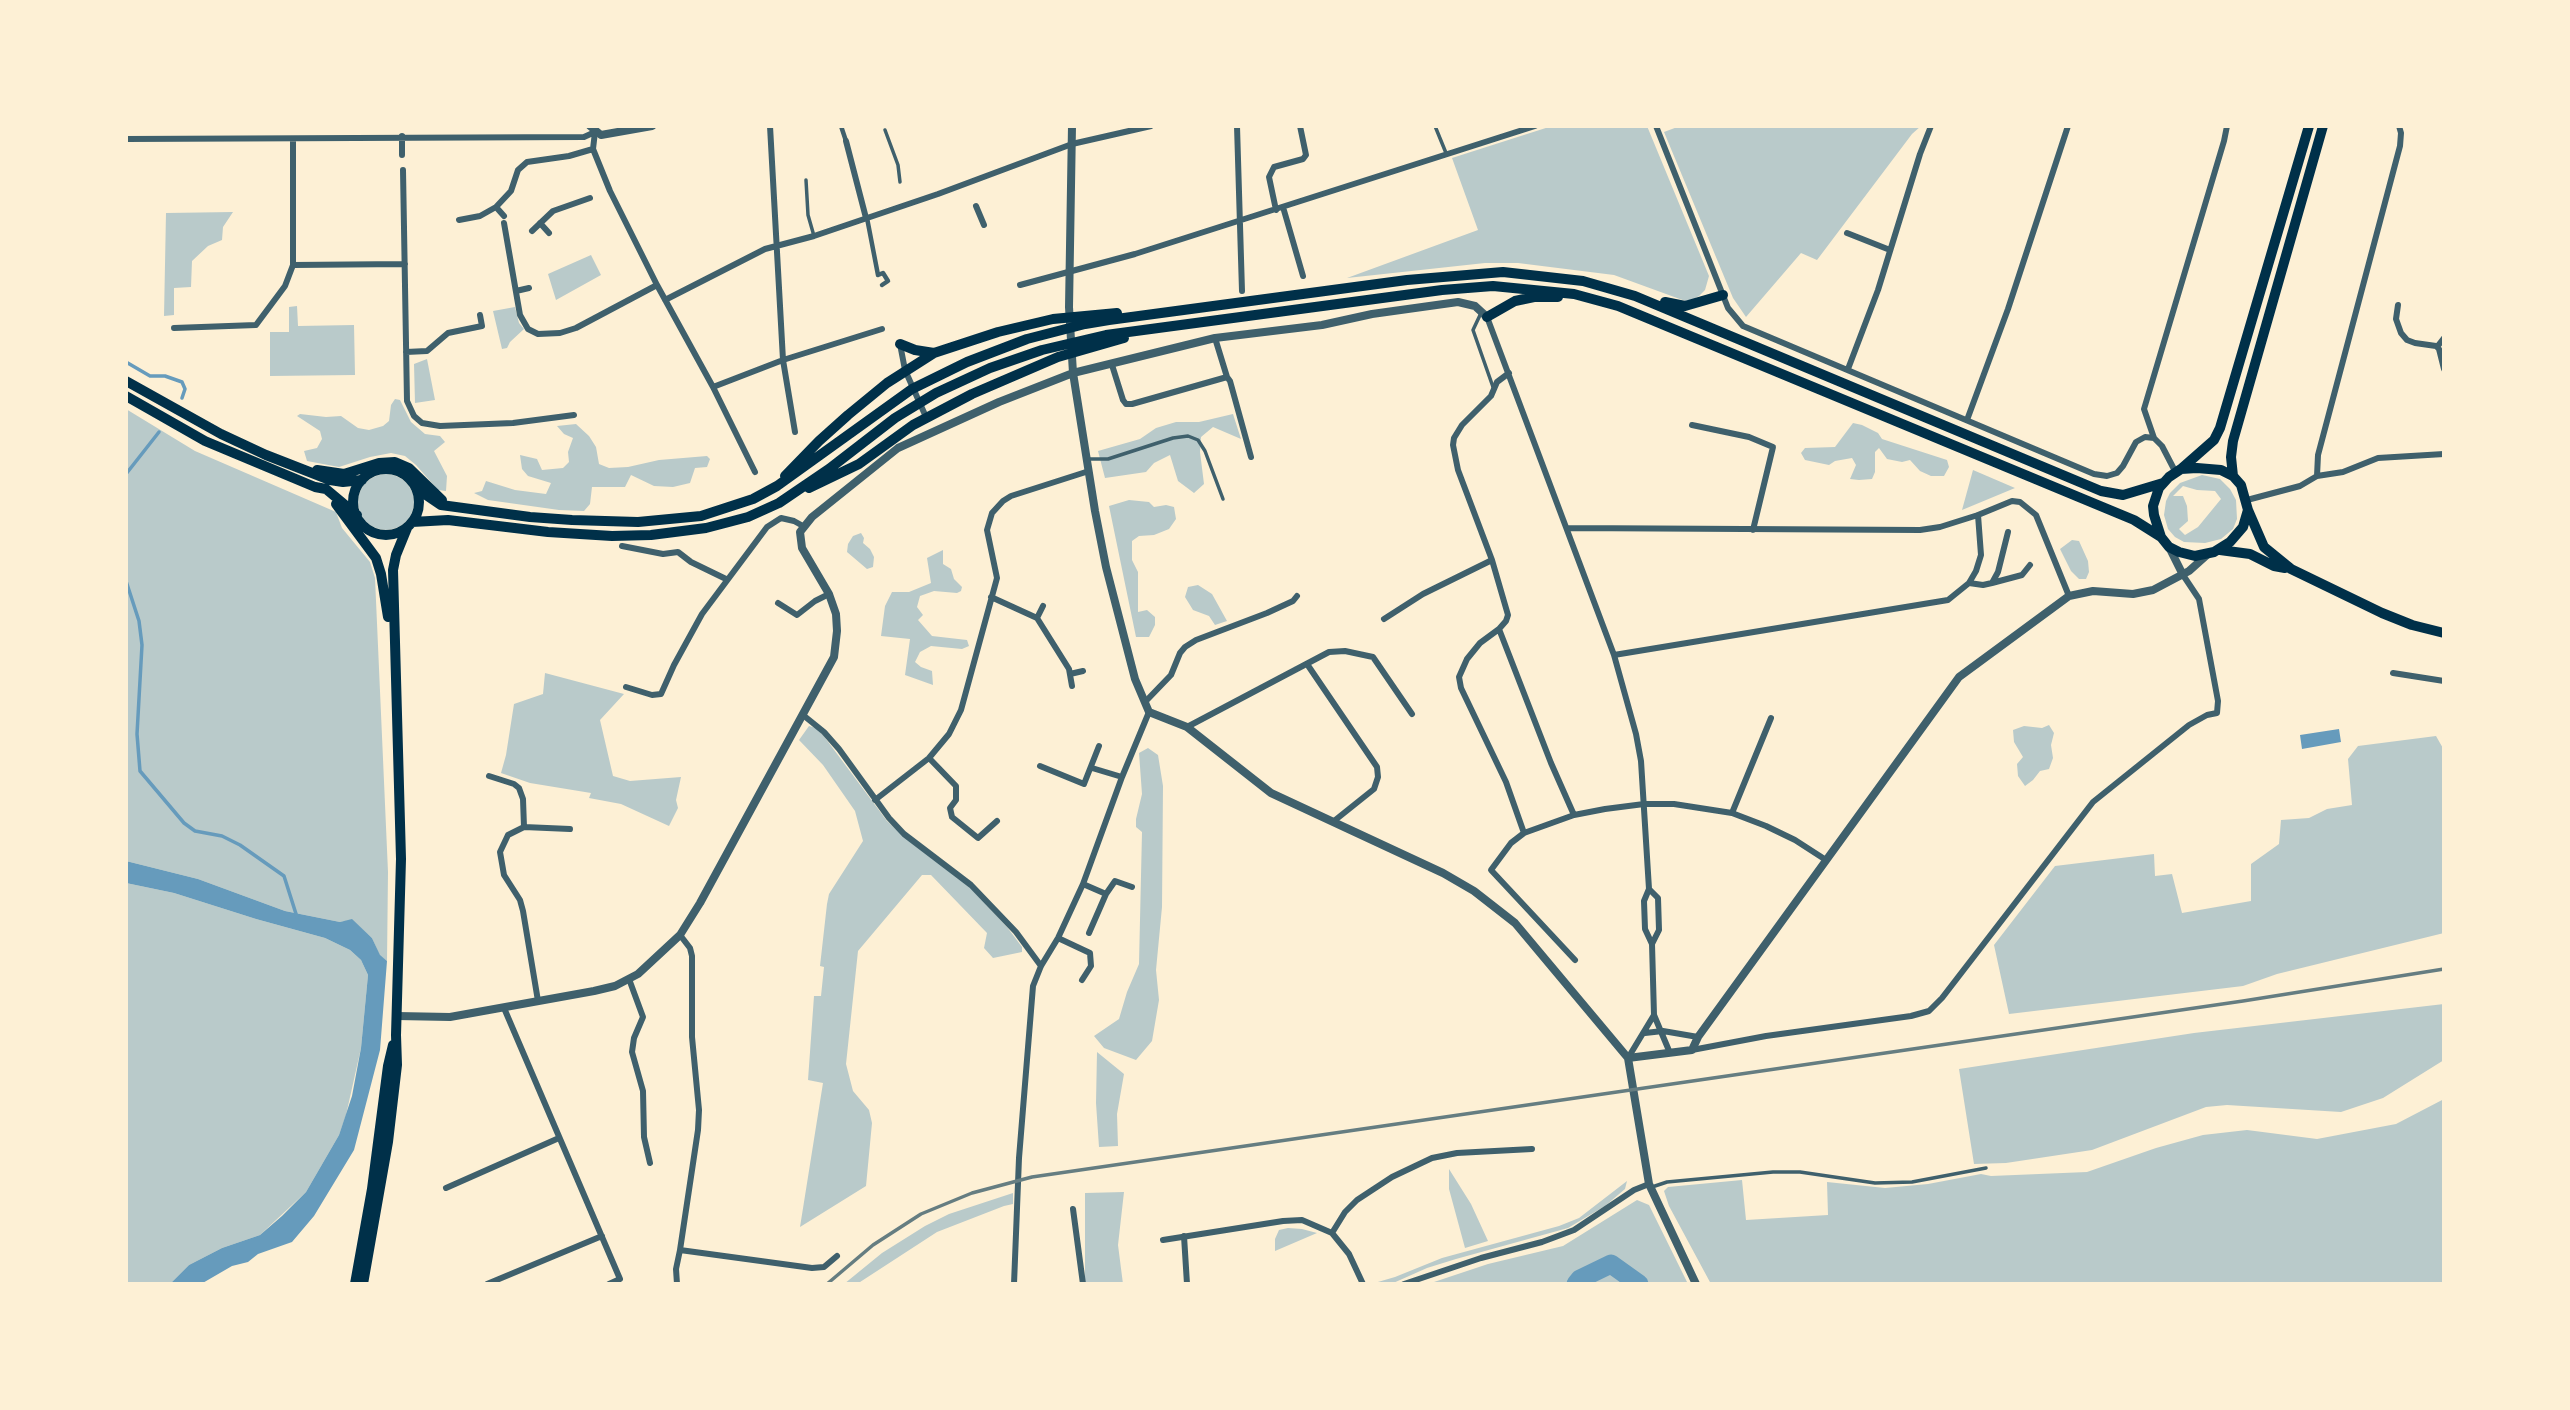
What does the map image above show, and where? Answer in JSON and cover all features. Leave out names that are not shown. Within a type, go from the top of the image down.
[{"type":"highway","points":[[1635,296],[2101,491],[2123,495],[2136,493],[2162,483],[2178,471],[2214,440],[2220,428],[2309,126]]},
{"type":"highway","points":[[2233,476],[2233,441],[2323,126]]},
{"type":"highway","points":[[777,486],[832,429],[905,370],[934,353],[1053,319],[1153,315],[1407,280],[1487,272],[1518,272],[1564,278],[1685,306],[1723,295]]},
{"type":"highway","points":[[792,495],[906,410],[990,368],[1150,330],[1465,287],[1518,287],[1585,296],[1693,335],[2134,520],[2161,537],[2169,547],[2188,555],[2220,550],[2237,536],[2243,527],[2247,505]]},
{"type":"highway","points":[[1485,314],[1527,298],[1585,296]]},
{"type":"highway","points":[[356,515],[353,498],[362,480],[375,471],[391,469],[406,476],[433,502],[457,508],[572,520],[661,521],[690,518],[726,509],[777,486],[899,397],[928,381],[996,350],[1084,319]]},
{"type":"highway","points":[[900,344],[934,353]]},
{"type":"highway","points":[[369,530],[384,534],[436,520],[548,532],[651,535],[722,525],[760,512],[859,464],[926,417],[1056,352]]},
{"type":"highway","points":[[126,381],[220,434],[298,467],[335,482],[362,480]]},
{"type":"highway","points":[[126,396],[205,442],[331,492],[369,530],[381,553],[387,571],[388,617]]},
{"type":"highway","points":[[298,467],[344,474],[379,463],[396,462],[409,468],[438,497],[457,508]]},
{"type":"highway","points":[[2178,471],[2216,469],[2233,476],[2241,485],[2264,547],[2291,569],[2382,613],[2412,625],[2444,633]]},
{"type":"highway","points":[[2161,537],[2153,506],[2162,483]]},
{"type":"highway","points":[[315,487],[336,505],[376,558],[394,643]]},
{"type":"highway","points":[[363,1284],[388,1142],[397,1065],[401,859],[393,569],[396,555],[419,504],[416,488]]},
{"type":"highway","points":[[2220,550],[2250,554],[2274,566],[2291,569]]},
{"type":"highway","points":[[355,1284],[374,1177],[388,1066],[396,1035]]},
{"type":"street","points":[[592,129],[601,135],[609,135],[652,126]]},
{"type":"street","points":[[770,126],[783,360],[795,432]]},
{"type":"street","points":[[841,126],[878,275],[883,273],[888,281],[882,285]]},
{"type":"street","points":[[1014,1284],[1016,1204],[1033,986],[1083,884],[1149,712],[1135,679],[1106,567],[1073,373],[1069,320],[1072,126]]},
{"type":"street","points":[[665,300],[776,245],[814,236],[969,186],[1072,144],[1151,126]]},
{"type":"street","points":[[1237,126],[1242,291]]},
{"type":"street","points":[[1300,126],[1306,155],[1303,159],[1274,167],[1269,177],[1303,276]]},
{"type":"street","points":[[1502,126],[1506,136]]},
{"type":"street","points":[[1020,285],[1096,266],[1535,126]]},
{"type":"street","points":[[1656,126],[1723,295],[1732,314],[1743,326],[2102,476],[2120,470],[2132,446],[2139,439],[2154,438]]},
{"type":"street","points":[[1848,369],[1878,290],[1931,126]]},
{"type":"street","points":[[1967,420],[2008,309],[2068,126]]},
{"type":"street","points":[[2178,471],[2154,438],[2144,409],[2227,126]]},
{"type":"street","points":[[2317,476],[2318,455],[2400,146],[2399,126]]},
{"type":"street","points":[[126,139],[584,136],[592,129]]},
{"type":"street","points":[[592,129],[593,149],[610,191],[755,472]]},
{"type":"street","points":[[402,136],[402,155]]},
{"type":"street","points":[[174,328],[256,325],[285,286],[293,265],[293,139]]},
{"type":"street","points":[[459,220],[480,216],[496,207],[511,191],[519,170],[527,162],[569,156],[593,149]]},
{"type":"street","points":[[403,170],[407,401],[414,416],[422,423],[440,426],[513,423],[574,415]]},
{"type":"street","points":[[601,194],[610,191]]},
{"type":"street","points":[[532,231],[553,211],[590,198]]},
{"type":"street","points":[[976,205],[984,225]]},
{"type":"street","points":[[496,207],[504,220],[523,323],[538,334],[576,328],[657,285]]},
{"type":"street","points":[[540,223],[549,233]]},
{"type":"street","points":[[1847,233],[1890,250]]},
{"type":"street","points":[[293,265],[405,264]]},
{"type":"street","points":[[516,290],[529,288]]},
{"type":"street","points":[[397,1016],[441,1018],[594,991],[629,979],[652,963],[680,935],[834,657],[837,618],[829,594],[802,548],[800,538],[803,526],[898,449],[999,402],[1073,373],[1215,338],[1322,325],[1372,314],[1458,302],[1469,304],[1485,314],[1614,655],[1642,761],[1649,889],[1644,901],[1646,929],[1652,944],[1654,1015],[1670,1053]]},
{"type":"street","points":[[2398,305],[2396,318],[2401,333],[2415,343],[2433,344],[2437,347],[2444,369]]},
{"type":"street","points":[[406,352],[427,351],[448,333],[482,326],[480,314]]},
{"type":"street","points":[[713,387],[783,360],[882,329]]},
{"type":"street","points":[[1215,338],[1251,457]]},
{"type":"street","points":[[2437,347],[2444,338]]},
{"type":"street","points":[[900,344],[905,370],[926,417]]},
{"type":"street","points":[[1112,365],[1126,404],[1227,377]]},
{"type":"street","points":[[1509,373],[1503,376],[1486,402],[1461,425],[1454,438],[1458,470],[1492,560],[1508,615],[1499,629],[1480,643],[1466,659],[1460,677],[1461,688],[1506,782],[1524,833]]},
{"type":"street","points":[[1692,425],[1749,437],[1773,447],[1753,530]]},
{"type":"street","points":[[2247,505],[2300,486],[2317,476],[2343,472],[2378,458],[2444,454]]},
{"type":"street","points":[[875,800],[929,758],[949,734],[961,710],[998,573],[987,525],[997,507],[1022,492],[1089,471]]},
{"type":"street","points":[[1568,528],[1920,530],[1978,515],[2012,501],[2028,507],[2036,515],[2069,596]]},
{"type":"street","points":[[1614,655],[1948,600],[1969,583],[1981,555],[1978,515]]},
{"type":"street","points":[[625,687],[652,695],[661,694],[688,638],[726,579],[759,536],[775,520],[786,518],[803,526]]},
{"type":"street","points":[[1992,583],[1998,572],[2008,532]]},
{"type":"street","points":[[622,547],[663,554],[678,552],[691,562],[726,579]]},
{"type":"street","points":[[1628,1058],[1911,1016],[1929,1011],[1942,998],[2093,802],[2189,725],[2207,715],[2217,713],[2218,701],[2199,600],[2169,547]]},
{"type":"street","points":[[1692,1049],[1698,1037],[1959,677],[2069,596],[2093,591],[2146,592],[2183,575],[2208,554]]},
{"type":"street","points":[[1384,619],[1423,594],[1492,560]]},
{"type":"street","points":[[1969,583],[1983,585],[2022,575],[2030,565]]},
{"type":"street","points":[[778,603],[797,615],[829,594]]},
{"type":"street","points":[[1145,702],[1171,675],[1185,647],[1196,640],[1267,613],[1293,601],[1297,596]]},
{"type":"street","points":[[991,597],[1037,618],[1069,669],[1072,686]]},
{"type":"street","points":[[1037,618],[1043,606]]},
{"type":"street","points":[[1499,629],[1574,815]]},
{"type":"street","points":[[1187,727],[1329,652],[1345,651],[1373,656],[1412,714]]},
{"type":"street","points":[[1307,664],[1377,767],[1378,778],[1374,789],[1334,821]]},
{"type":"street","points":[[1070,674],[1083,671]]},
{"type":"street","points":[[2393,673],[2444,681]]},
{"type":"street","points":[[1149,712],[1187,727],[1271,793],[1443,873],[1474,891],[1516,923],[1628,1058],[1650,1186],[1696,1284]]},
{"type":"street","points":[[803,715],[824,732],[904,834],[971,885],[995,908],[1041,966]]},
{"type":"street","points":[[1732,813],[1771,718]]},
{"type":"street","points":[[1040,766],[1084,784],[1099,746]]},
{"type":"street","points":[[929,758],[956,786],[956,800],[950,808],[952,817],[978,838],[997,821]]},
{"type":"street","points":[[1091,768],[1122,778]]},
{"type":"street","points":[[489,776],[519,788],[523,799],[524,827]]},
{"type":"street","points":[[1574,960],[1491,870],[1511,843],[1524,833],[1574,815],[1644,804],[1674,804],[1732,813],[1785,835],[1826,860]]},
{"type":"street","points":[[538,1001],[520,900],[504,875],[500,862],[503,843],[508,835],[524,827],[570,829]]},
{"type":"street","points":[[1089,933],[1112,882],[1132,887]]},
{"type":"street","points":[[1083,884],[1107,894]]},
{"type":"street","points":[[1649,889],[1658,898],[1659,930],[1652,944]]},
{"type":"street","points":[[677,1284],[676,1269],[699,1110],[692,1037],[692,956],[690,948],[680,935]]},
{"type":"street","points":[[1058,938],[1090,953],[1091,966],[1082,980]]},
{"type":"street","points":[[629,979],[643,1017],[634,1038],[632,1052],[643,1091],[644,1137],[650,1163]]},
{"type":"street","points":[[504,1008],[620,1279],[609,1284]]},
{"type":"street","points":[[1628,1058],[1654,1015]]},
{"type":"street","points":[[1645,1033],[1663,1031],[1698,1037]]},
{"type":"street","points":[[446,1188],[559,1138]]},
{"type":"street","points":[[1332,1233],[1345,1212],[1357,1200],[1392,1177],[1432,1158],[1457,1153],[1532,1149]]},
{"type":"street","points":[[1404,1284],[1574,1230],[1634,1190],[1650,1186]]},
{"type":"street","points":[[1073,1209],[1083,1284]]},
{"type":"street","points":[[1163,1240],[1302,1220],[1332,1233],[1349,1254],[1363,1284]]},
{"type":"street","points":[[487,1284],[602,1236]]},
{"type":"street","points":[[1184,1236],[1187,1284]]},
{"type":"street","points":[[680,1250],[813,1268],[824,1267],[837,1256]]},
{"type":"lane","points":[[1435,126],[1447,154]]},
{"type":"lane","points":[[885,130],[898,166],[900,181]]},
{"type":"lane","points":[[806,180],[808,215],[814,236]]},
{"type":"lane","points":[[1485,314],[1473,330],[1494,390]]},
{"type":"lane","points":[[1087,459],[1108,459],[1173,438],[1188,436],[1198,440],[1205,451],[1223,499]]},
{"type":"lane","points":[[1650,1186],[1773,1172],[1800,1172],[1875,1183],[1912,1182],[1986,1168]]},
{"type":"shaded area","points":[[1552,126],[1647,126],[1709,276],[1705,290],[1699,296],[1688,302],[1614,275],[1518,263],[1485,263],[1347,278],[1478,230],[1452,158]]},
{"type":"shaded area","points":[[1680,126],[1921,126],[1912,134],[1817,260],[1801,253],[1746,317],[1733,298],[1664,132]]},
{"type":"shaded area","points":[[233,212],[223,227],[222,240],[208,246],[192,261],[191,287],[174,288],[174,315],[164,316],[166,213]]},
{"type":"shaded area","points":[[591,255],[601,275],[556,300],[548,274]]},
{"type":"shaded area","points":[[297,306],[298,326],[354,325],[355,375],[270,376],[270,332],[289,332],[289,307]]},
{"type":"shaded area","points":[[515,307],[519,323],[524,329],[507,348],[502,349],[493,311]]},
{"type":"shaded area","points":[[427,359],[435,400],[415,403],[414,364]]},
{"type":"shaded area","points":[[395,399],[400,400],[411,422],[425,434],[440,436],[445,442],[434,451],[447,476],[446,491],[438,490],[405,456],[391,453],[339,467],[307,461],[304,451],[317,448],[322,439],[320,431],[297,416],[341,416],[358,428],[369,430],[389,421],[391,405]]},
{"type":"shaded area","points":[[126,409],[195,451],[336,512],[342,528],[370,562],[375,578],[388,872],[387,961],[380,956],[372,938],[352,920],[340,922],[285,911],[198,879],[126,861]]},
{"type":"shaded area","points":[[1233,414],[1241,439],[1213,427],[1201,437],[1204,484],[1194,493],[1178,481],[1170,455],[1154,463],[1146,472],[1105,478],[1098,451],[1140,439],[1156,428],[1176,422],[1199,422]]},
{"type":"shaded area","points":[[1853,423],[1878,433],[1882,439],[1947,460],[1949,467],[1944,476],[1931,476],[1920,471],[1910,460],[1902,462],[1887,459],[1879,448],[1875,452],[1875,472],[1872,479],[1859,480],[1850,479],[1856,465],[1852,458],[1829,465],[1805,460],[1801,453],[1805,448],[1835,447]]},
{"type":"shaded area","points":[[576,424],[596,447],[599,464],[609,468],[659,460],[707,456],[710,459],[707,467],[695,468],[690,483],[673,487],[654,486],[631,475],[625,487],[592,487],[590,504],[584,511],[488,500],[474,493],[482,491],[486,481],[515,490],[546,494],[551,483],[528,476],[522,469],[520,455],[537,459],[542,470],[563,468],[569,462],[568,452],[573,438],[564,434],[557,426]]},
{"type":"shaded area","points":[[1973,470],[2015,488],[1962,510]]},
{"type":"shaded area","points":[[381,474],[391,474],[406,482],[412,491],[412,513],[406,522],[391,530],[381,530],[363,518],[358,507],[358,497],[370,479]]},
{"type":"shaded area","points":[[2202,475],[2220,479],[2236,500],[2237,519],[2233,529],[2221,539],[2205,543],[2184,542],[2175,537],[2168,529],[2164,515],[2170,493],[2180,483]],"holes":[[[2183,486],[2215,491],[2221,499],[2198,527],[2185,535],[2179,529],[2188,521],[2187,506],[2183,496],[2173,496]]]},
{"type":"shaded area","points":[[1129,500],[1149,502],[1154,507],[1174,507],[1176,519],[1169,529],[1154,535],[1139,536],[1132,541],[1132,560],[1138,572],[1138,612],[1147,610],[1155,617],[1155,625],[1149,637],[1136,637],[1109,506]]},
{"type":"shaded area","points":[[861,533],[863,543],[874,557],[873,567],[867,569],[847,552],[853,536]]},
{"type":"shaded area","points":[[2072,540],[2079,541],[2088,561],[2089,572],[2086,579],[2079,579],[2071,571],[2060,549]]},
{"type":"shaded area","points":[[943,550],[943,564],[951,569],[954,579],[962,587],[961,591],[934,591],[920,596],[917,607],[923,615],[918,620],[932,636],[967,640],[969,646],[962,649],[931,646],[920,652],[915,662],[932,671],[933,685],[905,675],[910,639],[881,636],[885,606],[892,592],[909,592],[931,583],[927,558]]},
{"type":"shaded area","points":[[1198,585],[1212,594],[1227,621],[1215,625],[1209,616],[1193,610],[1185,597],[1188,587]]},
{"type":"shaded area","points":[[545,673],[624,694],[600,720],[613,776],[630,781],[681,777],[676,800],[678,808],[669,826],[621,804],[589,798],[591,793],[530,783],[501,773],[514,704],[543,694]]},
{"type":"shaded area","points":[[2049,725],[2054,733],[2051,745],[2053,758],[2049,769],[2040,771],[2025,786],[2018,776],[2017,764],[2023,757],[2014,742],[2013,730],[2024,726],[2042,728]]},
{"type":"shaded area","points":[[809,726],[816,728],[823,735],[887,821],[970,887],[1007,927],[1022,947],[1022,952],[993,958],[984,948],[987,933],[931,875],[922,875],[858,951],[846,1064],[853,1091],[869,1110],[872,1123],[866,1186],[800,1227],[823,1083],[808,1080],[814,996],[821,996],[824,967],[820,966],[827,904],[829,894],[863,841],[855,811],[823,765],[799,740]]},
{"type":"shaded area","points":[[2436,736],[2444,750],[2444,933],[2277,974],[2243,986],[2009,1014],[1994,945],[2055,866],[2154,854],[2155,876],[2172,874],[2182,913],[2251,901],[2251,864],[2279,844],[2281,820],[2309,818],[2327,809],[2352,805],[2348,759],[2358,746]]},
{"type":"shaded area","points":[[1148,748],[1158,755],[1163,786],[1162,907],[1156,970],[1159,1000],[1152,1041],[1136,1060],[1104,1048],[1094,1036],[1119,1019],[1139,964],[1142,832],[1136,827],[1136,819],[1142,794],[1139,753]]},
{"type":"shaded area","points":[[126,883],[174,893],[325,938],[350,950],[361,960],[368,975],[361,1048],[346,1115],[339,1135],[306,1192],[260,1235],[222,1248],[189,1265],[170,1284],[126,1284]]},
{"type":"shaded area","points":[[2444,1004],[2444,1060],[2383,1098],[2341,1112],[2227,1105],[2206,1107],[2092,1150],[2006,1163],[1974,1164],[1959,1069],[2194,1033]]},
{"type":"shaded area","points":[[1097,1052],[1124,1074],[1117,1114],[1118,1146],[1099,1147]]},
{"type":"shaded area","points":[[2444,1099],[2444,1284],[1711,1284],[1669,1206],[1664,1191],[1668,1187],[1742,1180],[1746,1220],[1828,1215],[1827,1182],[1885,1188],[1928,1184],[1981,1174],[1991,1176],[2087,1172],[2203,1135],[2247,1130],[2317,1139],[2396,1124]]},
{"type":"shaded area","points":[[1449,1169],[1471,1204],[1488,1241],[1465,1248],[1449,1189]]},
{"type":"shaded area","points":[[1627,1181],[1625,1189],[1605,1206],[1568,1228],[1427,1268],[1391,1284],[1371,1284],[1442,1258],[1579,1218]]},
{"type":"shaded area","points":[[1124,1192],[1118,1245],[1123,1284],[1085,1284],[1085,1193]]},
{"type":"shaded area","points":[[1013,1193],[1013,1204],[937,1232],[857,1284],[844,1284],[882,1253],[925,1226],[949,1214]]},
{"type":"shaded area","points":[[1637,1200],[1649,1205],[1688,1284],[1428,1284],[1488,1264],[1563,1246]]},
{"type":"shaded area","points":[[1288,1228],[1317,1233],[1275,1251],[1275,1239],[1279,1230]]},
{"type":"water","points":[[2339,729],[2341,742],[2302,749],[2300,735]]},
{"type":"water","points":[[126,861],[198,879],[285,911],[340,922],[352,919],[372,938],[380,955],[387,961],[380,1050],[354,1150],[314,1216],[292,1242],[258,1254],[248,1262],[232,1266],[201,1284],[170,1284],[189,1265],[222,1248],[260,1235],[282,1216],[306,1192],[339,1135],[352,1096],[361,1048],[368,975],[361,960],[350,950],[325,938],[174,893],[126,883]]},
{"type":"waterway","points":[[126,362],[150,376],[165,376],[182,382],[185,389],[182,398]]},
{"type":"waterway","points":[[126,474],[159,432]]},
{"type":"waterway","points":[[126,581],[139,621],[142,645],[137,734],[140,771],[184,823],[195,831],[222,836],[240,845],[284,876],[297,917]]},
{"type":"waterway","points":[[1576,1284],[1580,1279],[1611,1264],[1639,1284]]},
{"type":"railway","points":[[827,1284],[873,1245],[921,1214],[972,1193],[1032,1177],[2243,1001],[2444,969]]}]
